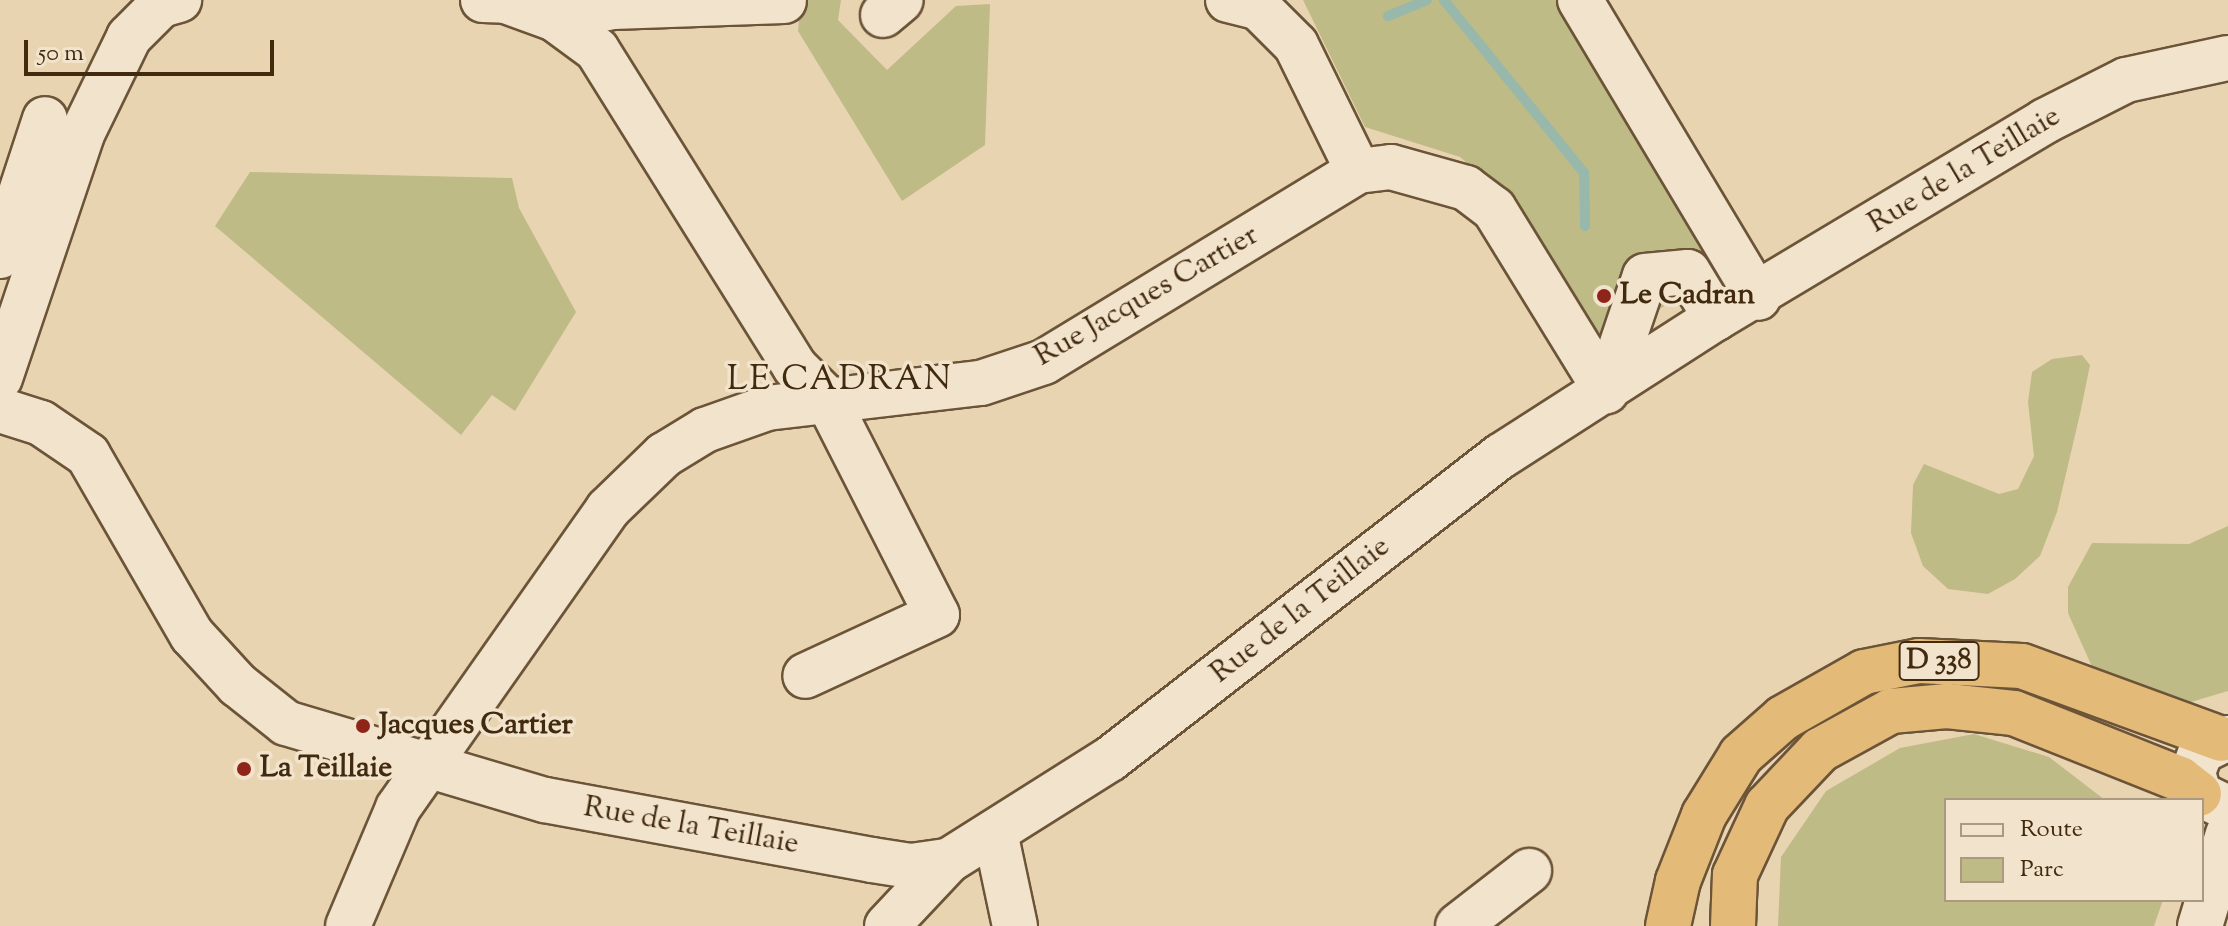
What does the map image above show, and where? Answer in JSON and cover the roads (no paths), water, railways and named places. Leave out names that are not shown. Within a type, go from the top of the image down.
[{"type":"highway","name":"D 338","points":[[1668,926],[1678,881],[1704,815],[1741,755],[1783,718],[1864,672],[1919,661],[2022,666],[2224,738]]},
{"type":"highway","name":"D 338","points":[[1733,926],[1735,875],[1767,806],[1820,750],[1891,711],[1947,706],[2014,713],[2180,779],[2214,801]]},
{"type":"street","points":[[0,378],[82,134],[129,37],[161,5],[179,0]]},
{"type":"street","points":[[483,0],[506,1],[555,19],[597,50],[795,367],[827,399],[937,615],[805,676]]},
{"type":"street","points":[[1228,0],[1259,8],[1296,45],[1358,171]]},
{"type":"street","points":[[1580,0],[1758,298]]},
{"type":"street","points":[[555,19],[613,7],[784,1]]},
{"type":"street","name":"Rue de la Teillaie","points":[[0,410],[41,423],[88,455],[192,635],[238,685],[286,723],[545,800],[911,866],[948,861],[1110,759],[1501,456],[1716,318],[1758,298],[2045,121],[2099,93],[2126,80],[2228,58]]},
{"type":"street","points":[[0,256],[45,119]]},
{"type":"street","name":"Rue Jacques Cartier","points":[[430,768],[625,491],[664,455],[705,430],[767,408],[981,383],[1044,362],[1358,171],[1391,167],[1429,175],[1466,188],[1494,209],[1606,391]]},
{"type":"street","points":[[1606,391],[1645,276],[1688,272],[1716,318]]},
{"type":"street","points":[[2214,801],[2195,761],[2224,738]]},
{"type":"street","points":[[348,926],[398,808],[430,768]]},
{"type":"street","points":[[995,832],[1015,926]]},
{"type":"street","points":[[2200,926],[2228,834]]},
{"type":"street","points":[[887,926],[948,861]]},
{"type":"street","points":[[1458,926],[1529,871]]},
{"type":"waterway","points":[[1388,16],[1427,0]]},
{"type":"waterway","points":[[1444,0],[1584,173],[1585,226]]},
{"type":"place","name":"Le Cadran","points":[[1604,296]]},
{"type":"place","name":"Jacques Cartier","points":[[363,726]]},
{"type":"place","name":"La Teillaie","points":[[244,769]]},
{"type":"district","name":"LE CADRAN","points":[[840,381]]}]
